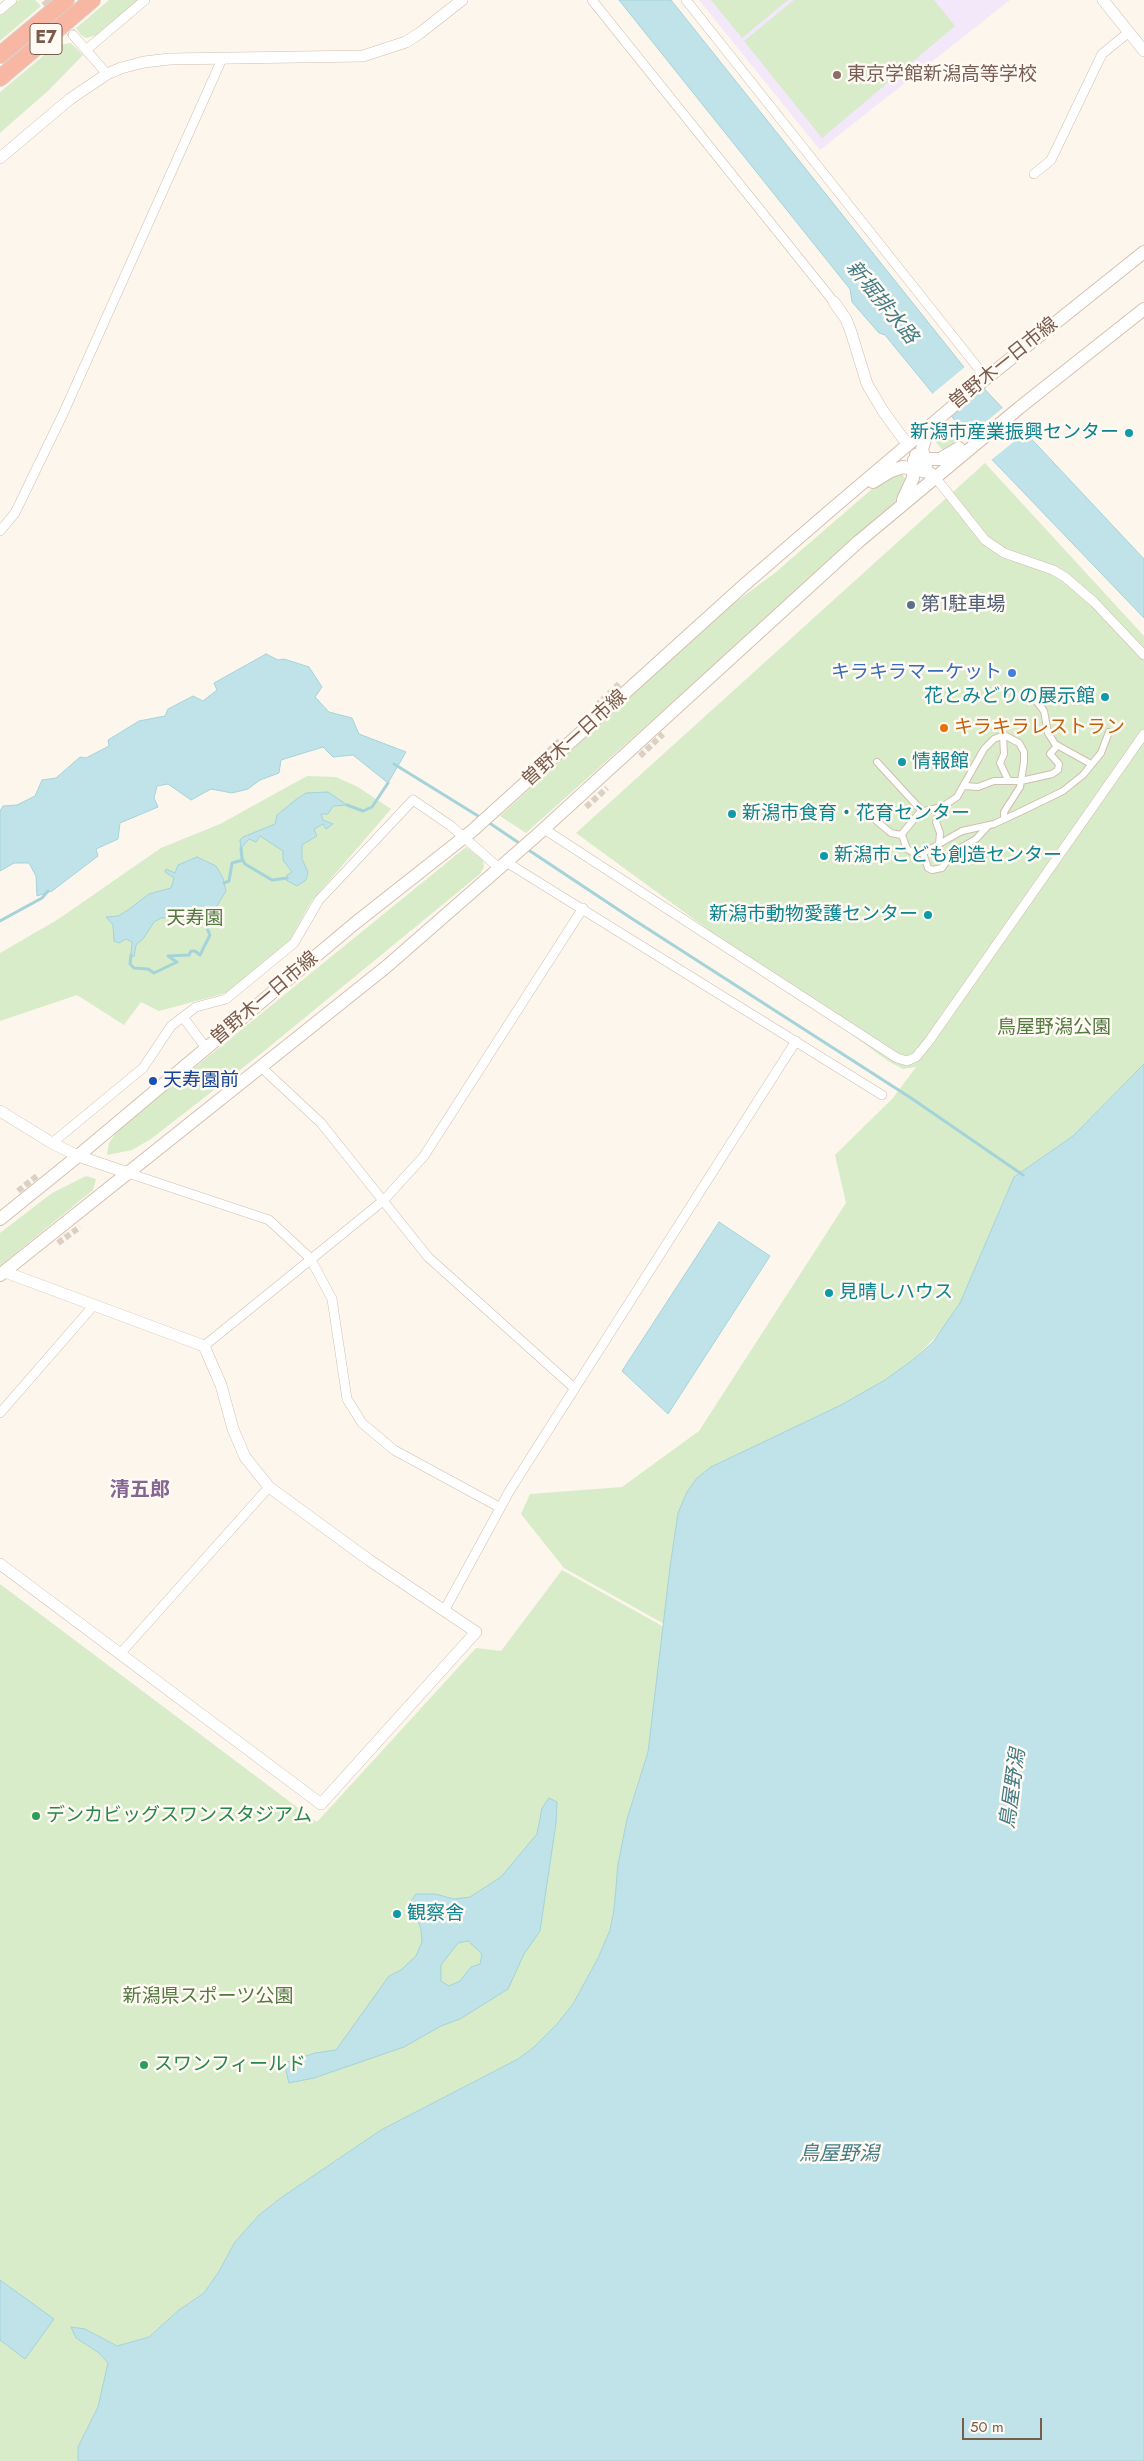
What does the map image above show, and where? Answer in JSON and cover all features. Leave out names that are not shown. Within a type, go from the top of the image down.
[{"type":"highway","name":"E7","points":[[0,55],[66,0]]},
{"type":"highway","name":"E7","points":[[0,78],[92,0]]},
{"type":"main road","name":"曽野木一日市線","points":[[0,1219],[78,1156],[354,924],[468,834],[743,586],[832,509],[917,457],[930,425],[941,415],[1144,252]]},
{"type":"main road","points":[[832,509],[852,500],[892,471],[904,467],[917,457],[940,459],[970,443],[1010,415],[1144,309]]},
{"type":"main road","points":[[896,510],[909,490],[917,457],[922,449],[924,437],[930,425]]},
{"type":"main road","points":[[2,1273],[386,967],[540,833],[858,542],[935,477],[970,443]]},
{"type":"main road","points":[[917,457],[928,472],[935,477]]},
{"type":"street","points":[[0,10],[12,0]]},
{"type":"street","points":[[86,50],[145,0]]},
{"type":"street","points":[[0,158],[70,99],[107,74],[121,68],[144,62],[170,59],[363,56],[406,42],[462,0]]},
{"type":"street","points":[[592,0],[834,302],[846,319],[867,384],[883,411],[917,457]]},
{"type":"street","points":[[686,0],[985,379]]},
{"type":"street","points":[[1103,0],[1144,51]]},
{"type":"street","points":[[1034,174],[1051,160],[1102,54],[1129,32]]},
{"type":"street","points":[[73,35],[107,74]]},
{"type":"street","points":[[0,531],[14,513],[63,414],[222,59]]},
{"type":"street","points":[[935,477],[985,540],[1004,552],[1053,570],[1065,577],[1094,602],[1144,655]]},
{"type":"street","points":[[1035,699],[1049,690],[1072,691]]},
{"type":"street","points":[[1030,693],[1044,711],[1048,733],[1057,746],[1081,757],[1091,764]]},
{"type":"street","points":[[902,835],[907,849],[914,853],[923,853],[962,831],[988,826],[1004,820],[1063,791],[1083,775],[1101,753],[1109,732]]},
{"type":"street","points":[[540,833],[889,1053],[907,1061],[916,1057],[929,1041],[1144,734]]},
{"type":"street","points":[[902,835],[913,818],[922,811],[942,807],[957,797],[965,786],[984,748],[994,739],[1003,735],[1010,736],[1019,743],[1024,752],[1021,781],[1014,798],[1004,812],[1004,820]]},
{"type":"street","points":[[1003,735],[1004,754],[1000,764],[1008,780]]},
{"type":"street","points":[[965,786],[978,787],[994,781],[1021,781],[1056,772],[1058,762],[1050,754],[1057,746]]},
{"type":"street","points":[[878,762],[922,811]]},
{"type":"street","points":[[52,1143],[144,1068],[171,1026],[196,1007],[226,999],[294,943],[319,900],[413,800],[468,834],[506,862],[882,1095]]},
{"type":"street","points":[[939,844],[940,833],[936,822],[942,807]]},
{"type":"street","points":[[860,812],[873,818],[891,833],[902,835]]},
{"type":"street","points":[[923,853],[928,868],[932,870],[942,868],[952,853],[976,839],[988,826]]},
{"type":"street","points":[[204,1346],[310,1258],[384,1200],[424,1156],[583,908]]},
{"type":"street","points":[[183,1017],[206,1048]]},
{"type":"street","points":[[444,1611],[499,1507],[573,1387],[796,1041]]},
{"type":"street","points":[[262,1067],[321,1123],[428,1257],[573,1387]]},
{"type":"street","points":[[0,1112],[78,1156],[269,1220],[310,1258],[332,1299],[347,1399],[362,1423],[394,1450],[499,1507]]},
{"type":"street","points":[[0,1564],[321,1804],[476,1632],[369,1560],[270,1487],[245,1457],[233,1429],[221,1385],[204,1346],[2,1273]]},
{"type":"street","points":[[0,1413],[94,1305]]},
{"type":"street","points":[[120,1654],[270,1487]]},
{"type":"shaded area","name":"東京学館新潟高等学校","points":[[699,0],[1010,0],[820,150]]},
{"type":"green space","points":[[19,0],[35,0],[41,6],[0,41],[0,15]]},
{"type":"green space","points":[[109,0],[138,0],[97,35],[86,38],[81,35],[76,28]]},
{"type":"green space","points":[[711,0],[788,0],[742,38]]},
{"type":"green space","name":"東京学館新潟高等学校","points":[[794,0],[934,0],[955,26],[822,138],[744,41]]},
{"type":"green space","points":[[71,43],[83,55],[49,90],[0,133],[0,92],[55,46]]},
{"type":"green space","points":[[942,423],[960,441],[944,452],[931,436]]},
{"type":"green space","name":"鳥屋野潟公園","points":[[985,463],[1144,636],[1144,1064],[1073,1136],[1014,1177],[960,1303],[945,1327],[914,1359],[885,1380],[841,1405],[712,1467],[697,1478],[678,1513],[664,1624],[564,1568],[521,1514],[530,1494],[622,1487],[699,1431],[846,1203],[835,1155],[893,1098],[916,1067],[903,1069],[888,1061],[576,833]]},
{"type":"green space","points":[[901,473],[908,482],[893,505],[526,833],[500,816],[725,610],[776,572],[873,488]]},
{"type":"green space","name":"天寿園","points":[[307,776],[336,777],[358,787],[391,809],[311,902],[290,940],[230,992],[159,1011],[141,1002],[124,1025],[77,995],[0,1021],[0,953],[57,920],[161,848],[220,824]]},
{"type":"green space","points":[[466,847],[483,860],[484,867],[480,874],[263,1052],[151,1139],[132,1150],[107,1155],[109,1143],[118,1130]]},
{"type":"green space","points":[[86,1176],[96,1179],[93,1190],[0,1266],[0,1233],[52,1193]]},
{"type":"green space","name":"新潟県スポーツ公園","points":[[562,1570],[664,1627],[648,1752],[627,1819],[618,1864],[614,1910],[610,1930],[598,1958],[573,2004],[557,2024],[534,2047],[518,2059],[381,2130],[282,2197],[259,2215],[235,2242],[218,2273],[204,2293],[179,2310],[149,2337],[117,2346],[85,2329],[76,2338],[99,2353],[108,2363],[108,2371],[98,2407],[78,2447],[78,2461],[0,2461],[0,1584],[317,1822],[476,1648],[501,1651]]},
{"type":"water","name":"新堀排水路","points":[[619,0],[671,0],[963,366],[1144,559],[1144,618],[957,423],[885,335],[879,333],[852,302],[850,289]]},
{"type":"water","points":[[266,654],[278,660],[284,659],[309,667],[322,687],[315,697],[329,712],[352,718],[359,734],[406,752],[388,783],[353,755],[333,757],[323,747],[281,760],[279,773],[260,780],[248,789],[232,793],[211,789],[191,800],[168,784],[157,786],[154,798],[158,807],[120,823],[118,839],[96,849],[98,856],[52,891],[37,896],[36,876],[29,863],[14,863],[0,871],[0,811],[3,806],[17,805],[35,796],[42,780],[56,778],[80,757],[86,758],[109,746],[108,740],[139,721],[165,716],[168,709],[193,696],[203,701],[217,690],[214,683]]},
{"type":"water","points":[[328,792],[347,805],[333,806],[328,814],[321,814],[323,820],[333,824],[326,829],[323,824],[314,829],[317,836],[302,845],[302,859],[308,872],[306,880],[297,886],[286,880],[287,875],[292,872],[283,860],[283,851],[260,836],[256,842],[249,839],[241,848],[240,840],[243,837],[275,824],[277,815],[298,798],[306,793]]},
{"type":"water","points":[[197,857],[216,866],[223,878],[226,891],[212,914],[199,918],[193,925],[180,917],[161,918],[154,922],[143,939],[136,945],[134,957],[131,955],[132,942],[126,939],[119,943],[114,941],[113,925],[106,917],[118,916],[149,894],[171,888],[174,878],[165,872],[166,869],[175,873],[178,865]]},
{"type":"water","name":"鳥屋野潟","points":[[1144,1064],[1144,2461],[78,2461],[78,2447],[98,2407],[108,2363],[99,2353],[76,2338],[71,2327],[85,2329],[117,2346],[149,2337],[179,2310],[204,2293],[218,2273],[235,2242],[259,2215],[282,2197],[381,2130],[518,2059],[534,2047],[557,2024],[573,2004],[598,1958],[610,1930],[614,1910],[618,1864],[627,1819],[648,1752],[678,1513],[687,1492],[697,1478],[711,1467],[841,1405],[885,1380],[914,1359],[933,1342],[960,1303],[1014,1177],[1073,1136]]},
{"type":"water","points":[[719,1222],[770,1256],[668,1414],[622,1371]]},
{"type":"water","points":[[549,1798],[557,1802],[556,1823],[540,1931],[524,1954],[508,1989],[460,2019],[441,2026],[404,2047],[314,2078],[289,2083],[284,2063],[315,2053],[336,2050],[389,1976],[401,1970],[416,1956],[422,1942],[421,1929],[411,1901],[416,1894],[435,1894],[454,1899],[470,1897],[501,1877],[537,1834],[542,1808]],"holes":[[[468,1941],[482,1954],[480,1964],[471,1967],[460,1981],[449,1986],[441,1981],[441,1965],[458,1943]]]},
{"type":"water","points":[[0,2280],[54,2319],[25,2359],[0,2340]]},
{"type":"pier","points":[[966,366],[986,387],[949,417],[931,395]]},
{"type":"pier","points":[[1004,407],[1027,431],[990,461],[967,437]]},
{"type":"waterway","points":[[394,764],[483,819]]},
{"type":"waterway","points":[[347,805],[363,811],[372,807],[388,783]]},
{"type":"waterway","points":[[488,822],[522,845]]},
{"type":"waterway","points":[[241,848],[242,859],[245,864],[272,880],[287,878]]},
{"type":"waterway","points":[[527,849],[911,1098],[1023,1175]]},
{"type":"waterway","points":[[224,883],[229,881],[232,863],[243,860]]},
{"type":"waterway","points":[[0,921],[42,898],[48,891]]},
{"type":"waterway","points":[[131,955],[130,964],[134,968],[148,969],[154,973],[177,962],[168,956],[189,955],[191,951],[195,951],[200,955],[210,935],[206,926],[212,914]]},
{"type":"tunnel","points":[[45,0],[73,35]]},
{"type":"tunnel","points":[[596,706],[619,684]]},
{"type":"tunnel","points":[[640,756],[663,734]]},
{"type":"tunnel","points":[[542,757],[562,739]]},
{"type":"tunnel","points":[[586,807],[607,788]]},
{"type":"tunnel","points":[[18,1191],[38,1175]]},
{"type":"tunnel","points":[[58,1243],[80,1227]]},
{"type":"place","name":"東京学館新潟高等学校","points":[[837,75]]},
{"type":"place","name":"新潟市産業振興センター","points":[[1129,433]]},
{"type":"place","name":"第1駐車場","points":[[911,605]]},
{"type":"place","name":"キラキラマーケット","points":[[1012,673]]},
{"type":"place","name":"花とみどりの展示館","points":[[1105,697]]},
{"type":"place","name":"キラキラレストラン","points":[[944,728]]},
{"type":"place","name":"情報館","points":[[902,762]]},
{"type":"place","name":"新潟市食育・花育センター","points":[[732,814]]},
{"type":"place","name":"新潟市こども創造センター","points":[[824,856]]},
{"type":"place","name":"新潟市動物愛護センター","points":[[928,915]]},
{"type":"place","name":"天寿園前","points":[[153,1081]]},
{"type":"place","name":"見晴しハウス","points":[[829,1293]]},
{"type":"place","name":"デンカビッグスワンスタジアム","points":[[36,1816]]},
{"type":"place","name":"観察舎","points":[[397,1914]]},
{"type":"place","name":"スワンフィールド","points":[[144,2065]]},
{"type":"district","name":"清五郎","points":[[140,1491]]}]
